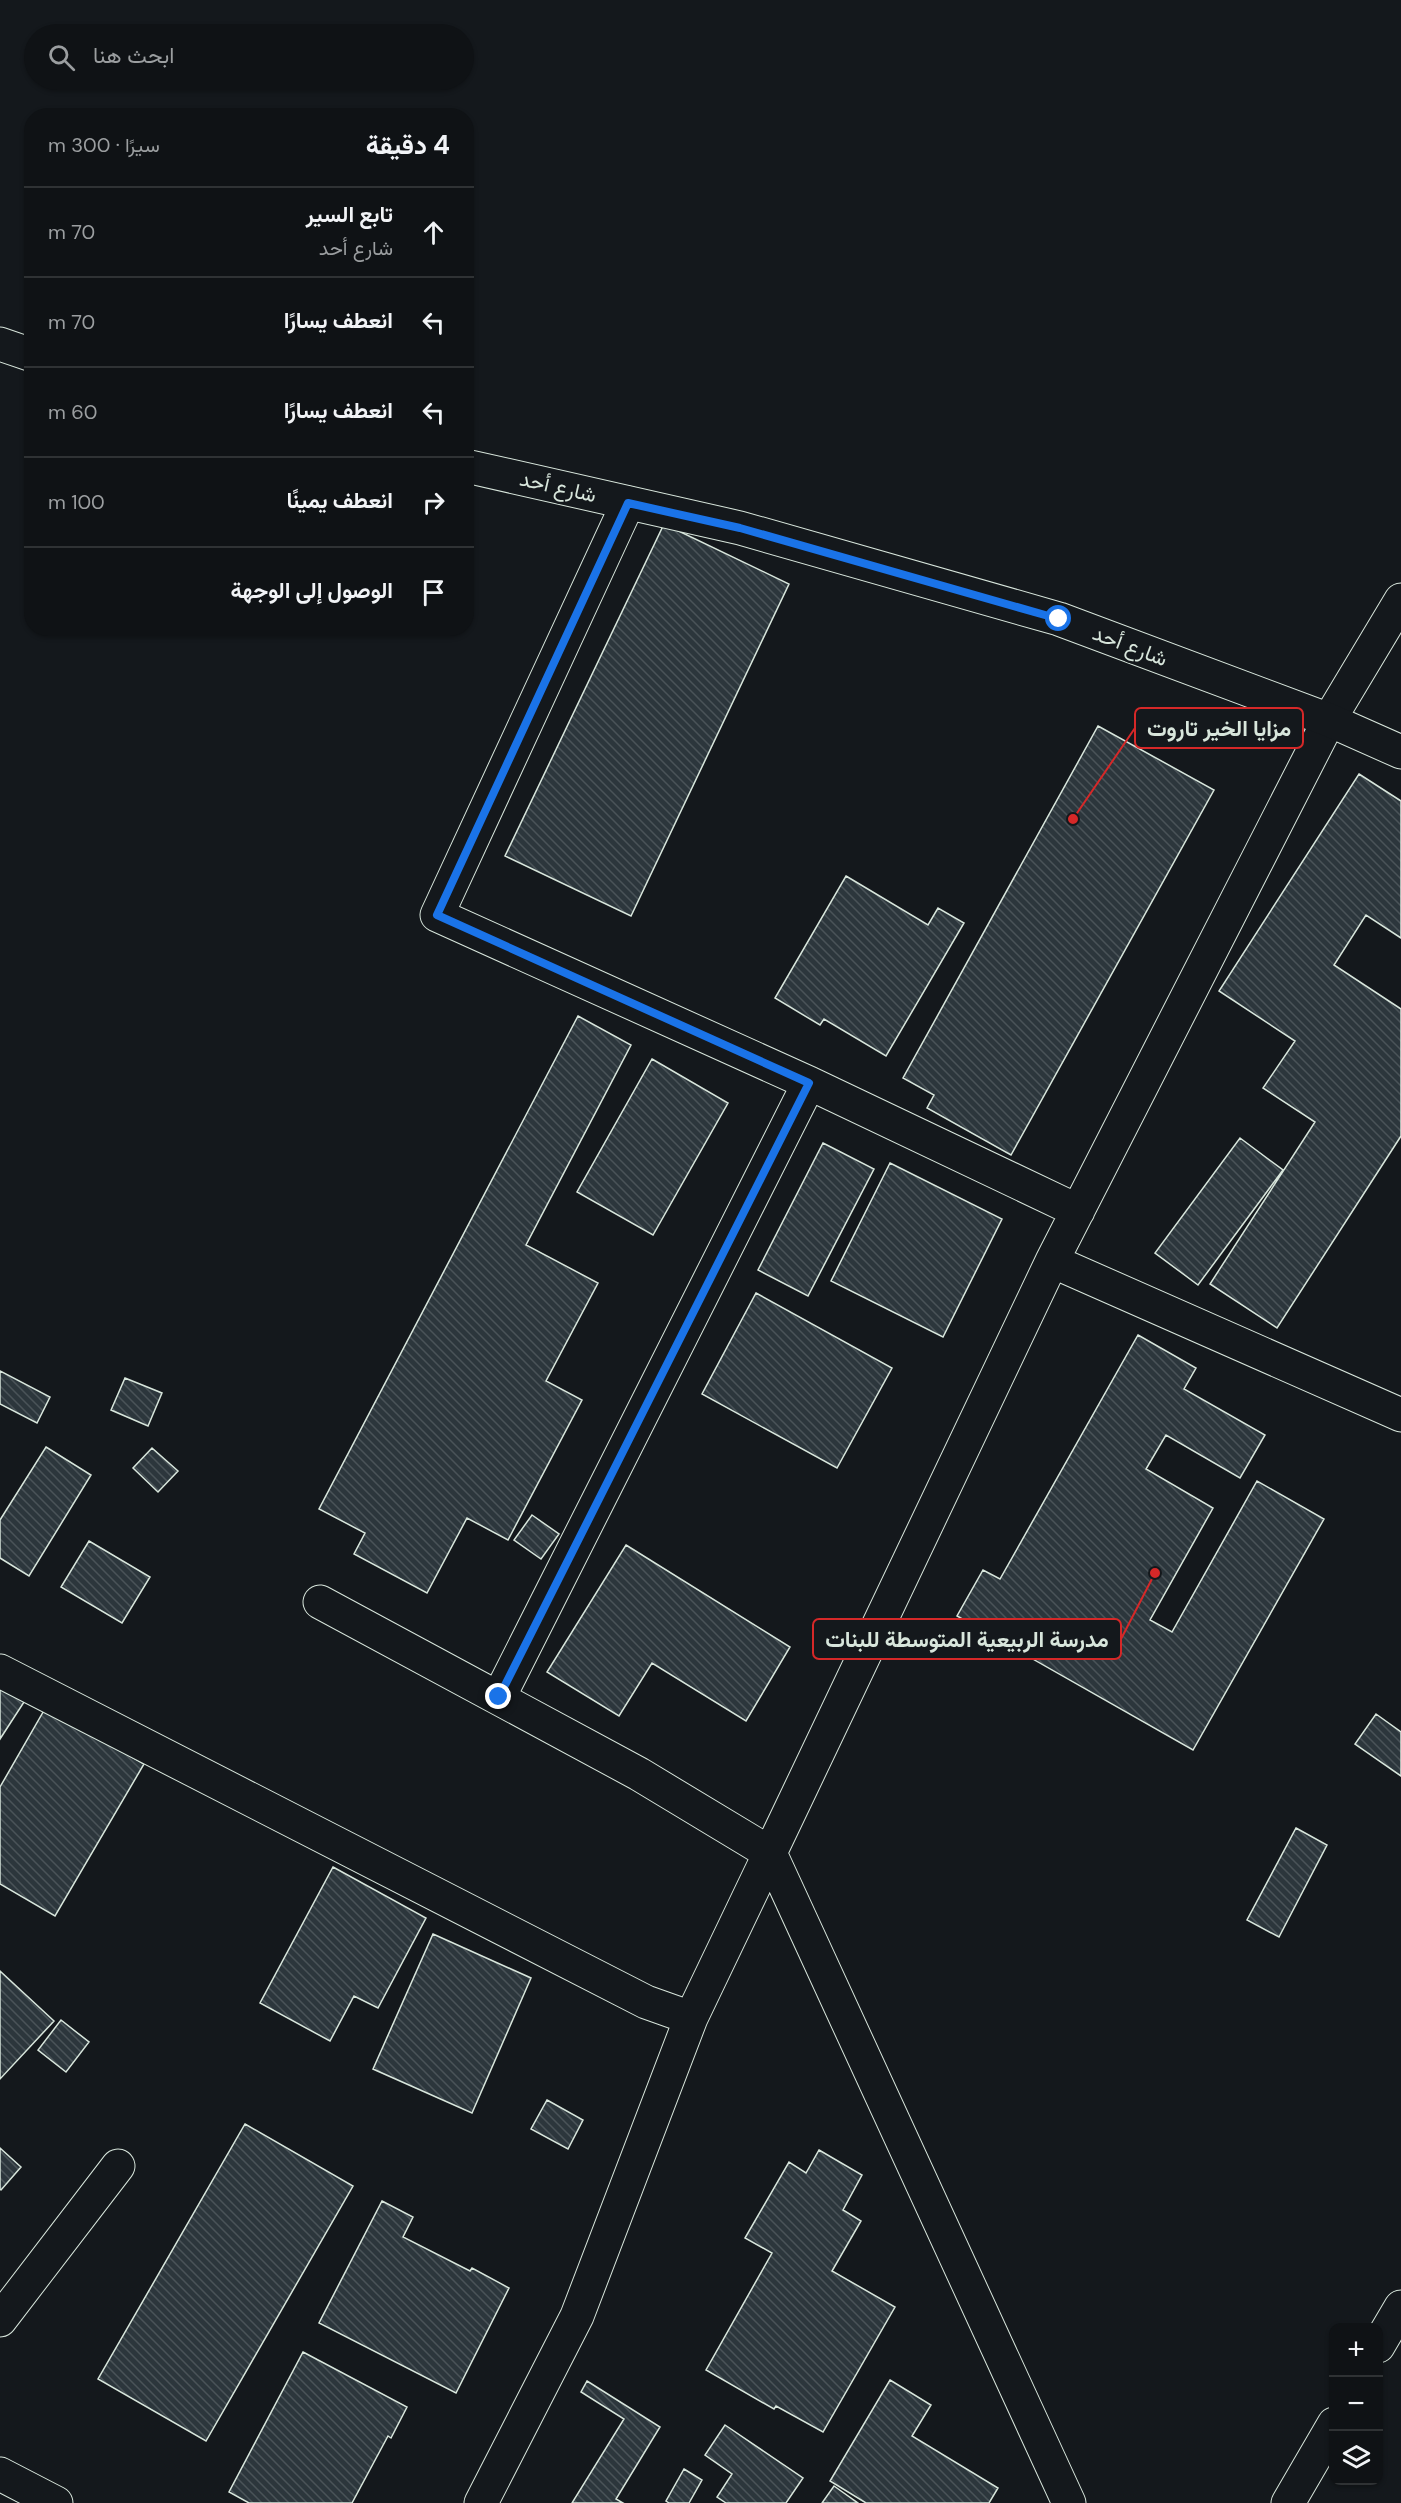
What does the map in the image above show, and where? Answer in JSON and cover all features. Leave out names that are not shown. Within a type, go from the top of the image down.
[{"type":"street","points":[[0,344],[24,352]]},
{"type":"street","name":"شارع أحد","points":[[474,468],[740,528],[1059,619],[1329,720],[1401,753]]},
{"type":"street","points":[[628,503],[437,915],[809,1083],[1078,1211]]},
{"type":"street","points":[[481,2503],[577,2316],[691,2018],[1052,1261],[1329,720],[1401,600]]},
{"type":"street","points":[[499,1697],[809,1083]]},
{"type":"street","points":[[1052,1261],[1401,1415]]},
{"type":"street","points":[[320,1602],[639,1774],[770,1853],[1069,2503]]},
{"type":"street","points":[[0,1671],[646,2002],[691,2018]]},
{"type":"street","points":[[0,2320],[118,2166]]},
{"type":"street","points":[[1383,2338],[1401,2307]]},
{"type":"street","points":[[1288,2503],[1330,2431]]},
{"type":"street","points":[[0,2474],[56,2503]]},
{"type":"building","points":[[664,524],[789,584],[631,916],[505,856]]},
{"type":"building","points":[[1098,726],[1214,790],[1011,1155],[927,1108],[934,1095],[903,1078]]},
{"type":"building","points":[[1359,774],[1401,801],[1401,938],[1366,915],[1334,965],[1401,1009],[1401,1136],[1277,1328],[1210,1284],[1315,1122],[1263,1088],[1295,1041],[1219,991]]},
{"type":"building","points":[[846,876],[928,925],[938,908],[964,923],[886,1056],[824,1019],[820,1025],[775,998]]},
{"type":"building","points":[[578,1016],[631,1045],[526,1245],[598,1283],[546,1381],[582,1400],[508,1540],[467,1518],[427,1593],[354,1554],[365,1533],[319,1509]]},
{"type":"building","points":[[652,1059],[728,1103],[653,1235],[577,1192]]},
{"type":"building","points":[[1240,1138],[1283,1170],[1198,1285],[1155,1253]]},
{"type":"building","points":[[823,1143],[874,1169],[808,1296],[758,1270]]},
{"type":"building","points":[[890,1163],[1002,1219],[943,1337],[831,1281]]},
{"type":"building","points":[[756,1293],[892,1368],[837,1468],[702,1394]]},
{"type":"building","points":[[1138,1335],[1196,1368],[1184,1389],[1265,1435],[1240,1478],[1166,1435],[1146,1469],[1213,1508],[1150,1620],[1172,1632],[1257,1481],[1324,1519],[1193,1750],[957,1616],[983,1570],[1000,1579]]},
{"type":"building","points":[[0,1371],[50,1397],[37,1423],[0,1404]]},
{"type":"building","points":[[125,1378],[162,1393],[148,1426],[111,1410]]},
{"type":"building","points":[[46,1447],[91,1475],[29,1576],[0,1558],[0,1520]]},
{"type":"building","points":[[152,1448],[178,1471],[158,1492],[133,1468]]},
{"type":"building","points":[[532,1515],[559,1534],[541,1559],[514,1540]]},
{"type":"building","points":[[89,1541],[150,1577],[122,1623],[61,1587]]},
{"type":"building","points":[[626,1545],[790,1647],[746,1721],[652,1663],[619,1716],[547,1672]]},
{"type":"building","points":[[0,1683],[26,1699],[0,1739]]},
{"type":"building","points":[[46,1707],[144,1764],[55,1916],[0,1884],[0,1787]]},
{"type":"building","points":[[1376,1714],[1401,1732],[1401,1776],[1355,1744]]},
{"type":"building","points":[[1296,1828],[1327,1845],[1279,1937],[1247,1920]]},
{"type":"building","points":[[333,1867],[426,1918],[378,2008],[354,1996],[330,2041],[260,2003]]},
{"type":"building","points":[[433,1934],[531,1978],[472,2113],[373,2069]]},
{"type":"building","points":[[0,1971],[54,2021],[0,2079]]},
{"type":"building","points":[[61,2020],[89,2042],[66,2072],[38,2050]]},
{"type":"building","points":[[547,2100],[583,2120],[568,2149],[531,2129]]},
{"type":"building","points":[[245,2124],[353,2186],[206,2441],[98,2379]]},
{"type":"building","points":[[0,2148],[21,2167],[1,2190],[0,2189]]},
{"type":"building","points":[[819,2150],[862,2175],[843,2210],[861,2221],[832,2271],[895,2307],[823,2432],[776,2406],[774,2409],[706,2370],[772,2253],[745,2238],[789,2162],[806,2173]]},
{"type":"building","points":[[382,2201],[413,2217],[403,2237],[470,2271],[472,2268],[509,2288],[456,2393],[319,2323]]},
{"type":"building","points":[[303,2352],[407,2407],[391,2438],[388,2436],[352,2503],[249,2503],[229,2492]]},
{"type":"building","points":[[890,2380],[931,2405],[912,2436],[998,2488],[989,2503],[866,2503],[830,2481]]},
{"type":"building","points":[[587,2381],[660,2427],[616,2499],[623,2503],[572,2503],[624,2419],[581,2392]]},
{"type":"building","points":[[725,2425],[803,2478],[786,2503],[726,2503],[717,2497],[732,2474],[705,2455]]},
{"type":"building","points":[[684,2469],[702,2480],[689,2503],[669,2503],[666,2501]]},
{"type":"building","points":[[834,2486],[858,2503],[822,2503]]},
{"type":"place","name":"مزايا الخير تاروت","points":[[1073,819]]},
{"type":"place","name":"مدرسة الربيعية المتوسطة للبنات","points":[[1155,1573]]},
{"type":"route","points":[[499,1697],[809,1083],[437,915],[628,503],[740,528],[1059,619]]}]
